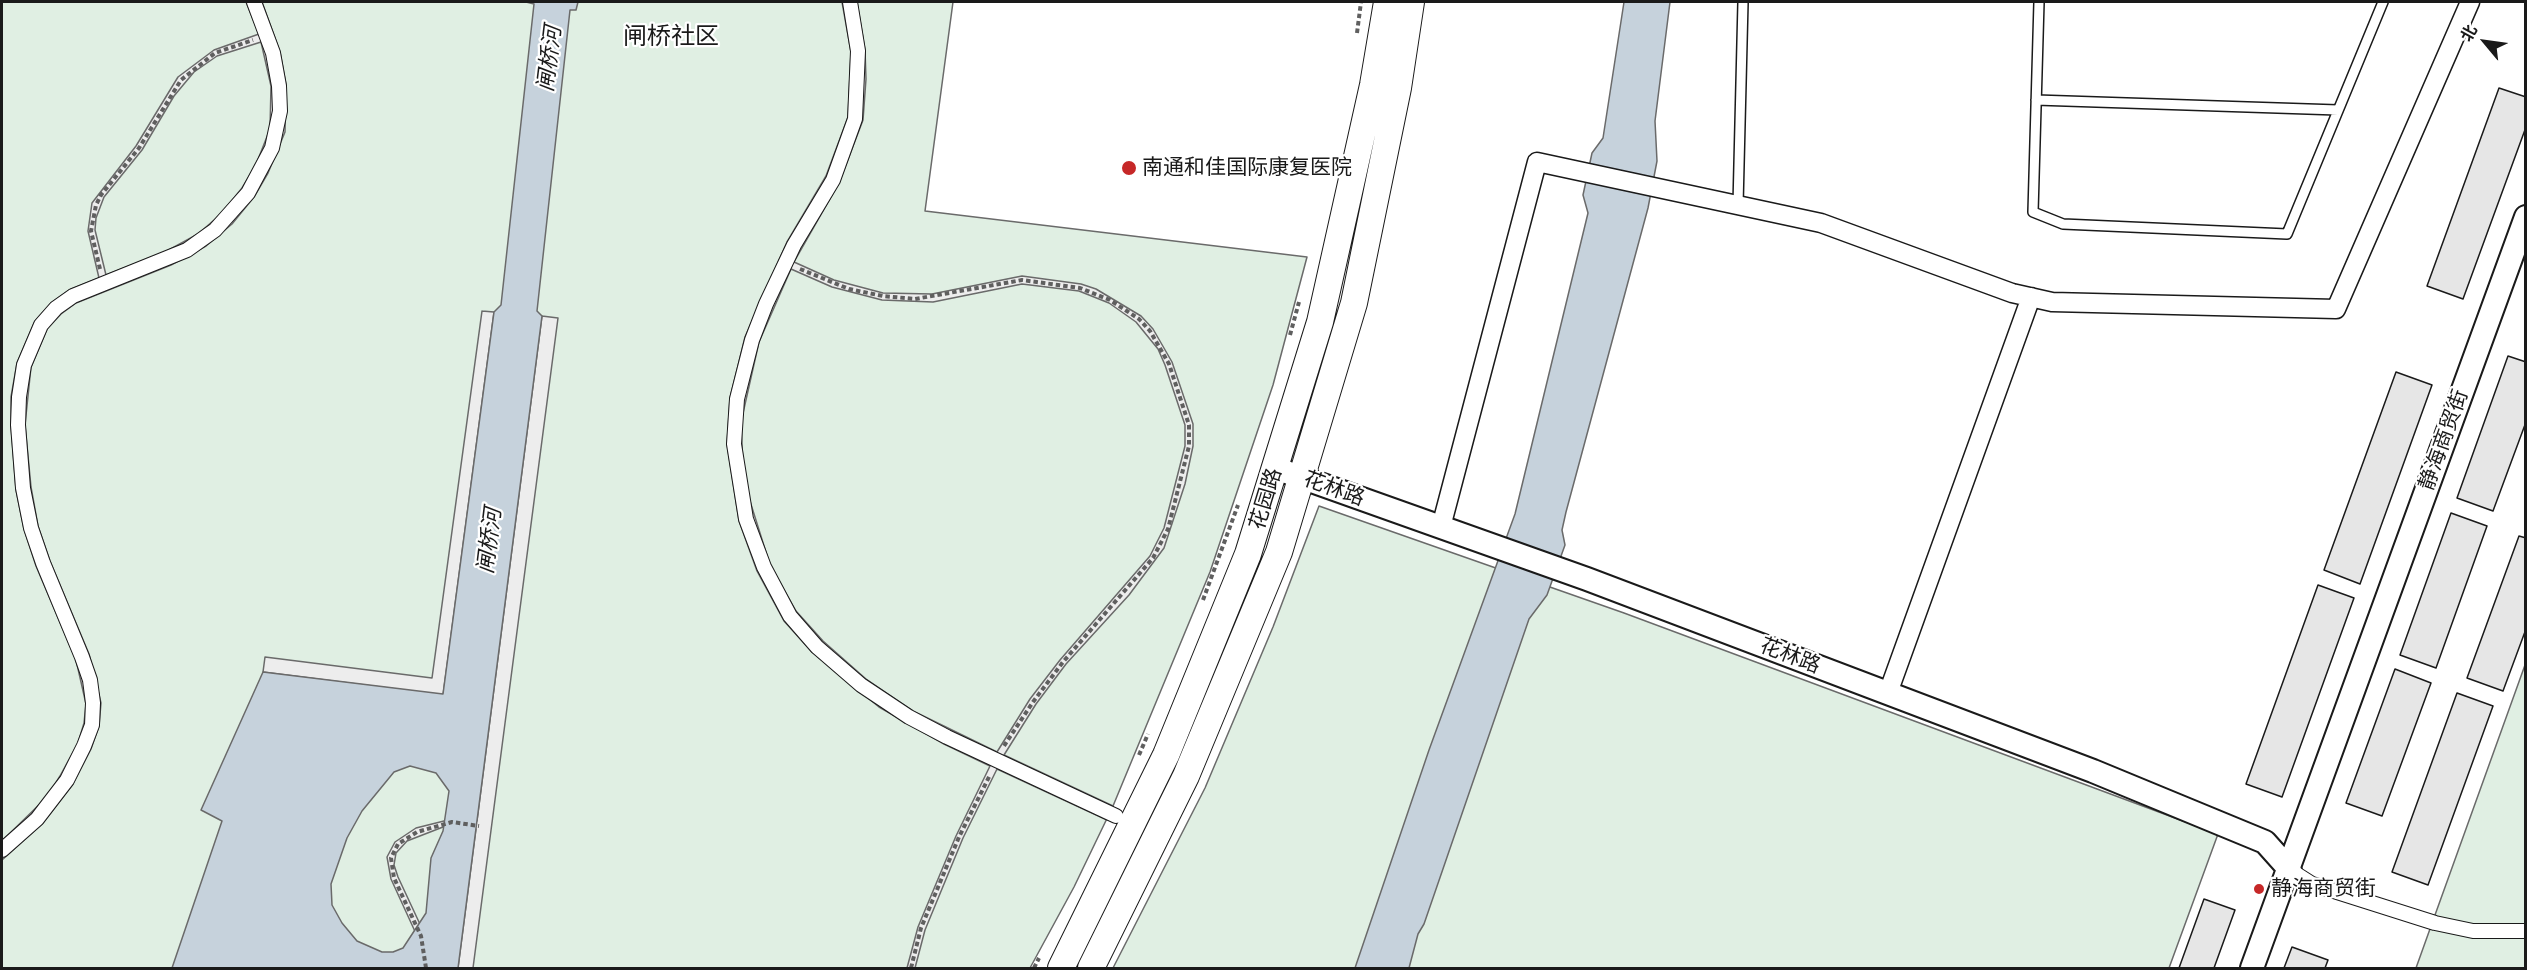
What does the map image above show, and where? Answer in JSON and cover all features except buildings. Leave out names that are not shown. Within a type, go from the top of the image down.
[{"type":"main road","name":"花园路","points":[[1061,969],[1166,755],[1248,554],[1320,322],[1373,85],[1387,2]]},
{"type":"main road","name":"花园路","points":[[1091,969],[1186,776],[1279,552],[1354,303],[1398,88],[1411,2]]},
{"type":"street","points":[[2,850],[53,801],[84,746],[92,725],[93,704],[90,680],[31,528],[23,489],[18,416],[24,365],[41,325],[56,308],[73,296],[168,258],[202,241],[227,219],[248,193],[262,170],[278,130],[279,86],[267,36],[254,2]]},
{"type":"street","points":[[850,2],[858,51],[855,119],[833,180],[786,262],[752,340],[734,421],[736,468],[746,519],[764,567],[790,616],[817,647],[861,685],[909,717],[1116,816]]},
{"type":"street","points":[[1441,527],[1537,162],[1821,223],[2031,297],[2052,302],[2336,309],[2470,2]]},
{"type":"street","name":"静海商贸街","points":[[2252,969],[2290,870],[2526,217]]},
{"type":"street","points":[[1888,693],[2031,297]]},
{"type":"street","name":"花林路","points":[[1275,468],[1587,579],[2093,771],[2265,842],[2290,870]]},
{"type":"street","points":[[2290,870],[2312,884],[2435,923],[2473,932],[2526,931]]},
{"type":"lane","points":[[1738,205],[1743,2]]},
{"type":"lane","points":[[2039,2],[2032,212],[2063,224],[2287,234],[2383,2]]},
{"type":"lane","points":[[2036,100],[2338,110]]},
{"type":"path","points":[[1355,44],[1361,2]]},
{"type":"path","points":[[105,284],[91,231],[94,211],[101,195],[139,148],[181,80],[192,69],[215,53],[267,36]]},
{"type":"path","points":[[786,262],[833,284],[883,296],[932,298],[1022,280],[1080,288],[1110,300],[1139,319],[1150,331],[1169,364],[1189,425],[1189,446],[1168,529],[1147,566],[1063,662],[1033,702],[997,760],[959,837],[921,928],[911,969]]},
{"type":"path","points":[[1288,345],[1300,301]]},
{"type":"path","points":[[1200,608],[1240,498]]},
{"type":"path","points":[[1135,765],[1152,724]]},
{"type":"path","points":[[426,969],[421,936],[394,878],[391,858],[398,844],[405,838],[443,824],[479,825]]},
{"type":"path","points":[[1034,969],[1044,948]]},
{"type":"green space","points":[[2,2],[953,2],[925,211],[1307,257],[1273,385],[1210,572],[1113,806],[1074,887],[1030,968],[2,968]]},
{"type":"green space","points":[[1319,506],[1624,613],[2218,834],[2169,968],[1113,968],[1205,788],[1273,627]]},
{"type":"green space","points":[[2525,665],[2525,968],[2416,968],[2435,915]]},
{"type":"shaded area","points":[[246,2],[262,2],[280,52],[286,85],[285,132],[268,173],[254,197],[232,224],[206,246],[171,265],[76,303],[61,314],[47,329],[31,367],[25,425],[31,487],[38,526],[50,561],[89,654],[101,703],[99,726],[91,749],[73,784],[42,824],[2,860],[2,841],[48,796],[78,743],[84,723],[86,704],[76,660],[36,566],[24,529],[16,490],[11,397],[17,363],[35,321],[51,303],[69,290],[99,278],[88,231],[92,203],[136,146],[178,77],[214,50],[259,34]],"holes":[[[261,42],[271,86],[270,129],[255,167],[221,214],[198,234],[165,252],[106,275],[95,230],[96,218],[104,197],[142,150],[174,96],[194,72],[217,56]]]},
{"type":"shaded area","points":[[842,2],[857,2],[865,50],[866,79],[863,120],[839,183],[794,262],[834,280],[883,293],[932,294],[1022,276],[1081,284],[1096,289],[1141,316],[1153,329],[1172,362],[1193,424],[1193,446],[1185,484],[1164,548],[1129,595],[1066,664],[1036,704],[1004,755],[1113,806],[1107,820],[997,769],[963,838],[925,930],[915,968],[907,968],[918,927],[956,836],[990,766],[944,744],[879,707],[812,652],[784,621],[757,571],[739,521],[727,444],[730,398],[745,337],[787,242],[826,176],[848,117],[851,52]],"holes":[[[791,269],[832,287],[882,300],[933,302],[1022,284],[1079,291],[1109,303],[1136,322],[1158,349],[1165,365],[1185,425],[1185,446],[1164,528],[1150,556],[1060,660],[1030,699],[997,752],[913,711],[866,679],[823,641],[796,611],[770,565],[749,498],[743,467],[741,422],[759,342]]]},
{"type":"shaded area","points":[[482,311],[494,312],[443,695],[263,672],[265,657],[432,678]]},
{"type":"shaded area","points":[[542,316],[558,318],[473,968],[458,968],[476,829],[443,827],[407,841],[396,853],[394,865],[398,877],[425,935],[418,938],[391,879],[387,857],[395,842],[416,828],[452,819],[477,821]]},
{"type":"water","name":"闸桥河","points":[[526,2],[578,2],[576,10],[570,10],[537,311],[542,316],[458,968],[172,968],[222,821],[201,810],[263,672],[443,694],[494,312],[501,305],[534,4]],"holes":[[[410,766],[436,773],[449,791],[443,831],[431,858],[426,913],[403,948],[393,952],[382,952],[357,941],[342,923],[332,905],[331,884],[347,838],[362,811],[394,772]]]},
{"type":"water","points":[[1624,2],[1670,2],[1655,121],[1657,161],[1648,208],[1566,512],[1562,530],[1565,545],[1547,595],[1529,619],[1424,924],[1418,934],[1409,968],[1355,968],[1429,750],[1515,514],[1588,213],[1583,195],[1592,153],[1603,138]]},
{"type":"place","name":"南通和佳国际康复医院","points":[[1129,168]]},
{"type":"place","name":"静海商贸街","points":[[2259,889]]},
{"type":"district","name":"闸桥社区","points":[[671,37]]}]
